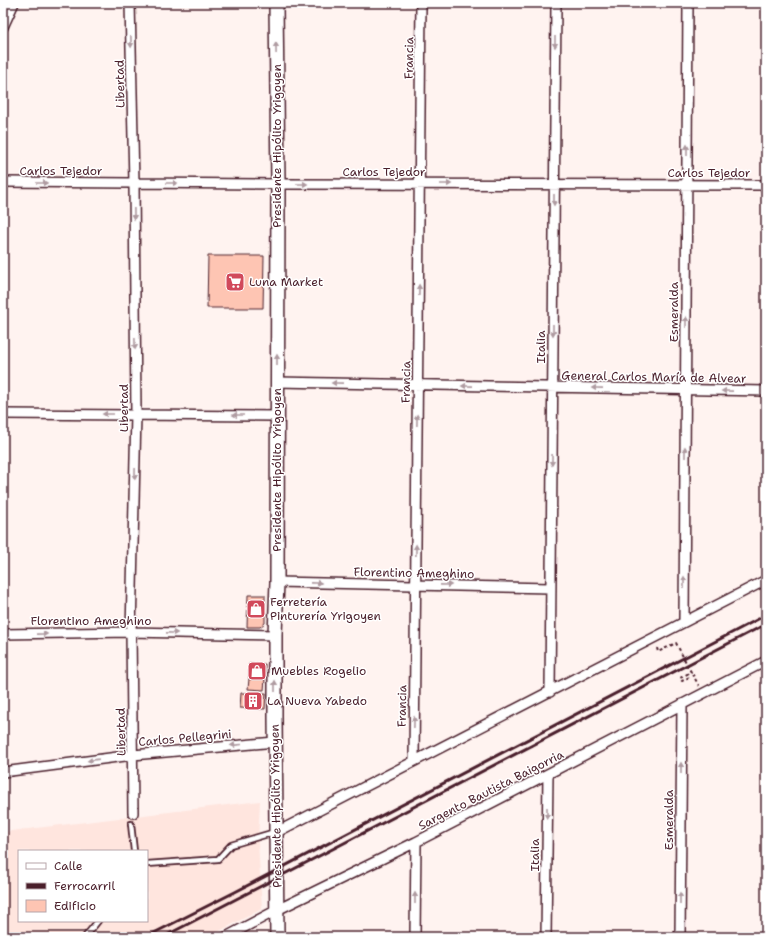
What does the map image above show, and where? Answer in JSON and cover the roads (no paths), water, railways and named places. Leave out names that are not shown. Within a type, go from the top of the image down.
[{"type":"street","points":[[3,26],[14,3]]},
{"type":"street","name":"Libertad","points":[[130,3],[134,183],[136,414],[131,632],[133,813]]},
{"type":"street","name":"Presidente Hipólito Yrigoyen","points":[[276,3],[278,184],[275,742],[278,937]]},
{"type":"street","name":"Francia","points":[[414,761],[421,3]]},
{"type":"street","name":"Italia","points":[[550,692],[556,3]]},
{"type":"street","name":"Esmeralda","points":[[684,621],[688,3]]},
{"type":"street","name":"Carlos Tejedor","points":[[3,182],[766,185]]},
{"type":"street","name":"General Carlos María de Alvear","points":[[277,382],[766,391]]},
{"type":"street","points":[[3,414],[277,416]]},
{"type":"street","points":[[277,832],[766,580]]},
{"type":"street","name":"Florentino Ameghino","points":[[277,582],[550,588]]},
{"type":"street","name":"Florentino Ameghino","points":[[3,634],[131,632],[275,635]]},
{"type":"street","name":"Sargento Bautista Baigorria","points":[[226,937],[277,910],[416,842],[766,661]]},
{"type":"street","name":"Esmeralda","points":[[680,937],[682,704]]},
{"type":"street","name":"Carlos Pellegrini","points":[[3,772],[133,755],[275,742]]},
{"type":"street","name":"Italia","points":[[546,937],[548,774]]},
{"type":"street","points":[[415,937],[416,842]]},
{"type":"lane","points":[[131,824],[134,850]]},
{"type":"lane","points":[[148,864],[218,859],[231,845],[277,832]]},
{"type":"lane","points":[[85,937],[97,922]]},
{"type":"railway","points":[[146,937],[766,615]]},
{"type":"railway","points":[[163,937],[766,624]]},
{"type":"place","name":"Luna Market","points":[[235,282]]},
{"type":"place","name":"Ferretería Pinturería Yrigoyen","points":[[256,609]]},
{"type":"place","name":"Muebles Rogelio","points":[[257,671]]},
{"type":"place","name":"La Nueva Yabedo","points":[[253,701]]}]
